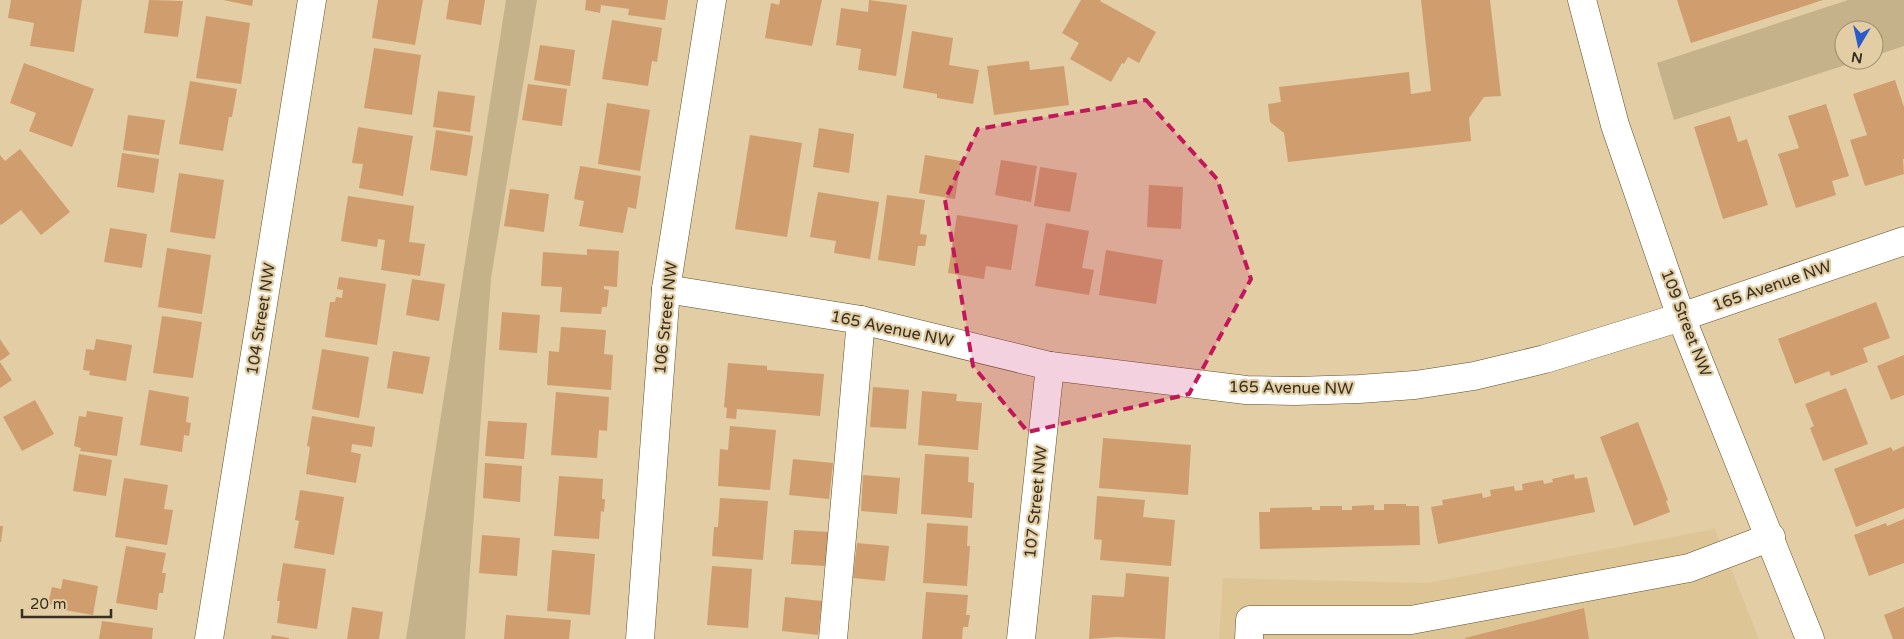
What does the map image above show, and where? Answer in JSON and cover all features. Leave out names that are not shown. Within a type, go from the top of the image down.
[{"type":"street","name":"104 Street NW","points":[[209,639],[312,0]]},
{"type":"street","name":"106 Street NW","points":[[640,639],[666,289],[712,0]]},
{"type":"street","name":"109 Street NW","points":[[1582,0],[1615,125],[1681,316],[1771,537],[1810,639]]},
{"type":"street","name":"165 Avenue NW","points":[[666,289],[861,320],[1050,366],[1255,391],[1358,390],[1415,386],[1474,376],[1545,358],[1681,316],[1904,241]]},
{"type":"street","points":[[833,639],[861,320]]},
{"type":"street","name":"107 Street NW","points":[[1022,639],[1050,366]]},
{"type":"street","points":[[1249,639],[1250,620],[1411,620],[1688,568],[1771,537]]},
{"type":"highlighted area","points":[[1146,100],[1217,179],[1251,279],[1189,394],[1028,432],[973,366],[945,200],[978,129]]},
{"type":"shaded area","points":[[506,0],[537,0],[491,278],[465,639],[406,639]]},
{"type":"shaded area","points":[[1848,0],[1904,0],[1904,46],[1884,53],[1884,20],[1834,20],[1834,69],[1674,120],[1657,63]]},
{"type":"shaded area","points":[[1715,529],[1759,639],[1219,639],[1223,578],[1427,583]]},
{"type":"building","points":[[11,0],[82,0],[74,52],[30,46],[34,23],[8,18]]},
{"type":"building","points":[[149,0],[183,1],[178,37],[144,33]]},
{"type":"building","points":[[223,0],[253,0],[252,6]]},
{"type":"building","points":[[378,0],[423,0],[415,45],[372,38]]},
{"type":"building","points":[[449,0],[485,0],[481,25],[446,19]]},
{"type":"building","points":[[586,0],[668,0],[665,20],[628,15],[629,9],[601,5],[600,13],[585,10]]},
{"type":"building","points":[[780,0],[822,0],[812,46],[765,38],[771,3],[779,5]]},
{"type":"building","points":[[869,0],[907,5],[896,76],[858,70],[861,49],[836,45],[841,8],[868,12]]},
{"type":"building","points":[[1081,0],[1101,0],[1156,32],[1139,63],[1128,57],[1124,64],[1122,63],[1111,82],[1070,59],[1079,43],[1062,33]]},
{"type":"building","points":[[1421,0],[1490,0],[1501,96],[1484,97],[1469,118],[1471,141],[1288,162],[1284,133],[1270,122],[1268,104],[1281,102],[1279,87],[1409,72],[1411,94],[1431,91]]},
{"type":"building","points":[[1677,0],[1823,0],[1691,43]]},
{"type":"building","points":[[206,16],[250,23],[241,84],[196,78]]},
{"type":"building","points":[[612,20],[662,28],[657,62],[652,61],[648,86],[602,79]]},
{"type":"building","points":[[912,31],[953,38],[949,65],[979,70],[973,104],[937,98],[937,94],[903,88]]},
{"type":"building","points":[[540,45],[575,50],[570,86],[534,80]]},
{"type":"building","points":[[374,48],[421,55],[412,115],[364,108]]},
{"type":"building","points":[[1029,61],[1030,70],[1064,66],[1069,105],[994,115],[987,66]]},
{"type":"building","points":[[24,63],[94,89],[72,147],[29,131],[36,113],[10,103]]},
{"type":"building","points":[[1895,80],[1904,107],[1904,174],[1865,186],[1850,140],[1867,135],[1853,94]]},
{"type":"building","points":[[190,81],[237,89],[232,117],[229,117],[223,151],[179,144]]},
{"type":"building","points":[[528,84],[567,89],[562,126],[522,120]]},
{"type":"building","points":[[438,91],[475,96],[470,132],[433,127]]},
{"type":"building","points":[[607,103],[650,110],[640,171],[598,164]]},
{"type":"building","points":[[1826,104],[1849,176],[1832,181],[1836,195],[1796,208],[1778,154],[1799,148],[1788,116]]},
{"type":"building","points":[[128,115],[165,120],[159,155],[123,150]]},
{"type":"building","points":[[1730,116],[1738,142],[1747,139],[1768,205],[1723,219],[1694,127]]},
{"type":"building","points":[[358,127],[413,136],[403,196],[359,188],[363,164],[352,163]]},
{"type":"building","points":[[819,128],[854,134],[849,173],[813,167]]},
{"type":"building","points":[[436,130],[473,136],[467,176],[430,170]]},
{"type":"building","points":[[750,135],[802,143],[787,237],[735,229]]},
{"type":"building","points":[[20,149],[70,212],[41,235],[21,210],[0,224],[0,155],[5,161]]},
{"type":"building","points":[[122,153],[159,159],[154,193],[117,187]]},
{"type":"building","points":[[925,155],[961,161],[955,199],[919,193]]},
{"type":"building","points":[[1001,160],[1037,166],[1031,202],[995,195]]},
{"type":"building","points":[[580,166],[641,176],[636,209],[628,207],[623,233],[579,226],[584,201],[574,199]]},
{"type":"building","points":[[1040,167],[1077,173],[1070,212],[1034,206]]},
{"type":"building","points":[[179,173],[224,180],[215,239],[170,232]]},
{"type":"building","points":[[1149,185],[1183,187],[1181,229],[1147,227]]},
{"type":"building","points":[[510,189],[549,194],[544,232],[504,226]]},
{"type":"building","points":[[818,192],[879,202],[870,259],[834,253],[836,241],[810,237]]},
{"type":"building","points":[[887,195],[925,200],[920,234],[927,235],[925,246],[918,246],[915,266],[878,260]]},
{"type":"building","points":[[348,196],[414,206],[409,242],[425,244],[420,276],[381,270],[385,240],[378,239],[377,247],[341,241]]},
{"type":"building","points":[[957,215],[1018,225],[1011,270],[986,266],[984,279],[948,273]]},
{"type":"building","points":[[1046,223],[1089,231],[1082,268],[1094,270],[1089,295],[1035,286]]},
{"type":"building","points":[[110,228],[147,234],[142,268],[104,262]]},
{"type":"building","points":[[167,248],[211,255],[202,314],[158,307]]},
{"type":"building","points":[[587,249],[619,251],[617,287],[604,286],[604,289],[609,290],[607,307],[602,307],[601,314],[560,312],[562,287],[541,286],[543,252],[587,255]]},
{"type":"building","points":[[1106,250],[1163,260],[1156,304],[1099,295]]},
{"type":"building","points":[[339,277],[386,284],[377,345],[325,337],[330,302],[335,302],[336,297],[342,298],[343,290],[337,289]]},
{"type":"building","points":[[412,279],[445,284],[439,321],[406,315]]},
{"type":"building","points":[[1876,302],[1890,338],[1863,348],[1868,362],[1831,376],[1829,371],[1795,384],[1778,339]]},
{"type":"building","points":[[502,312],[540,315],[537,353],[499,350]]},
{"type":"building","points":[[162,316],[202,322],[193,378],[153,373]]},
{"type":"building","points":[[561,327],[606,330],[604,354],[613,355],[611,390],[547,385],[549,351],[559,352]]},
{"type":"building","points":[[0,339],[10,354],[0,361]]},
{"type":"building","points":[[96,339],[132,345],[126,381],[89,375],[90,371],[83,370],[86,349],[94,350]]},
{"type":"building","points":[[322,349],[369,357],[359,418],[312,409]]},
{"type":"building","points":[[393,351],[430,357],[423,394],[387,388]]},
{"type":"building","points":[[1904,355],[1904,395],[1891,400],[1877,366]]},
{"type":"building","points":[[0,362],[12,380],[0,388]]},
{"type":"building","points":[[728,363],[767,366],[767,370],[824,374],[820,416],[737,409],[736,419],[726,418],[727,408],[724,407]]},
{"type":"building","points":[[873,387],[909,390],[906,429],[870,427]]},
{"type":"building","points":[[1846,388],[1868,444],[1823,461],[1810,428],[1814,426],[1805,404]]},
{"type":"building","points":[[149,390],[189,397],[186,422],[191,423],[189,436],[184,435],[182,452],[140,445]]},
{"type":"building","points":[[922,391],[957,394],[956,401],[982,403],[978,450],[918,445]]},
{"type":"building","points":[[556,392],[609,397],[607,431],[599,430],[597,458],[551,455]]},
{"type":"building","points":[[35,400],[54,434],[22,451],[3,417]]},
{"type":"building","points":[[87,411],[123,417],[117,456],[80,451],[81,448],[74,446],[79,416],[86,417]]},
{"type":"building","points":[[312,416],[375,427],[372,447],[352,444],[351,452],[361,454],[356,483],[306,474],[310,447],[307,446]]},
{"type":"building","points":[[488,421],[527,423],[524,459],[485,456]]},
{"type":"building","points":[[1638,422],[1668,500],[1666,501],[1670,512],[1634,526],[1600,437]]},
{"type":"building","points":[[730,426],[776,430],[770,490],[718,486],[720,449],[728,450]]},
{"type":"building","points":[[1103,438],[1191,445],[1188,495],[1099,488]]},
{"type":"building","points":[[1904,446],[1904,508],[1856,527],[1834,469],[1891,447],[1893,451]]},
{"type":"building","points":[[79,454],[112,460],[106,496],[73,491]]},
{"type":"building","points":[[925,454],[969,457],[968,482],[974,483],[972,518],[921,514]]},
{"type":"building","points":[[793,459],[833,463],[829,499],[789,495]]},
{"type":"building","points":[[485,463],[522,466],[520,502],[483,498]]},
{"type":"building","points":[[1574,474],[1575,479],[1587,477],[1595,512],[1438,544],[1431,507],[1443,505],[1442,500],[1482,493],[1483,498],[1491,496],[1490,490],[1514,486],[1515,491],[1523,490],[1522,484],[1543,480],[1544,484],[1553,482],[1552,479]]},
{"type":"building","points":[[863,475],[900,478],[897,514],[861,511]]},
{"type":"building","points":[[559,476],[603,479],[602,499],[605,499],[604,512],[601,511],[599,539],[554,536]]},
{"type":"building","points":[[124,478],[168,485],[164,509],[173,510],[167,545],[115,537]]},
{"type":"building","points":[[300,490],[344,497],[334,555],[294,548],[299,521],[295,520]]},
{"type":"building","points":[[1097,496],[1145,500],[1143,517],[1175,520],[1171,566],[1100,560],[1102,540],[1094,539]]},
{"type":"building","points":[[720,498],[768,501],[763,560],[712,556],[714,527],[718,527]]},
{"type":"building","points":[[1384,504],[1419,506],[1420,545],[1260,549],[1259,512],[1270,512],[1270,508],[1312,507],[1312,510],[1320,510],[1320,506],[1342,506],[1342,510],[1352,510],[1352,506],[1374,505],[1374,510],[1384,510]]},
{"type":"building","points":[[1904,519],[1904,563],[1869,576],[1854,535],[1886,523],[1887,526]]},
{"type":"building","points":[[927,523],[968,526],[967,546],[970,546],[967,586],[923,583]]},
{"type":"building","points":[[0,526],[3,526],[1,542],[0,542]]},
{"type":"building","points":[[794,530],[829,532],[826,566],[791,564]]},
{"type":"building","points":[[482,535],[520,538],[517,576],[479,573]]},
{"type":"building","points":[[857,543],[889,546],[885,581],[853,578]]},
{"type":"building","points":[[126,546],[166,553],[162,573],[166,573],[163,593],[159,593],[157,610],[116,603]]},
{"type":"building","points":[[552,550],[595,554],[590,615],[547,611]]},
{"type":"building","points":[[283,563],[326,569],[317,629],[277,623],[280,601],[277,601]]},
{"type":"building","points":[[712,566],[752,569],[748,628],[707,625]]},
{"type":"building","points":[[1126,573],[1169,577],[1165,639],[1116,637],[1089,639],[1092,595],[1124,597]]},
{"type":"building","points":[[63,579],[98,586],[93,615],[58,609],[59,606],[48,604],[52,587],[61,589]]},
{"type":"building","points":[[926,592],[968,595],[966,615],[970,615],[968,627],[963,627],[962,639],[922,639]]},
{"type":"building","points":[[785,597],[822,601],[818,635],[782,631]]},
{"type":"building","points":[[352,607],[383,612],[379,639],[347,639]]},
{"type":"building","points":[[1904,607],[1904,639],[1893,639],[1884,615]]},
{"type":"building","points":[[1584,608],[1589,639],[1465,639],[1465,638]]},
{"type":"building","points":[[506,615],[571,620],[569,639],[504,639]]},
{"type":"building","points":[[102,621],[153,628],[152,639],[99,639]]},
{"type":"building","points":[[272,635],[289,638],[289,639],[271,639]]}]
